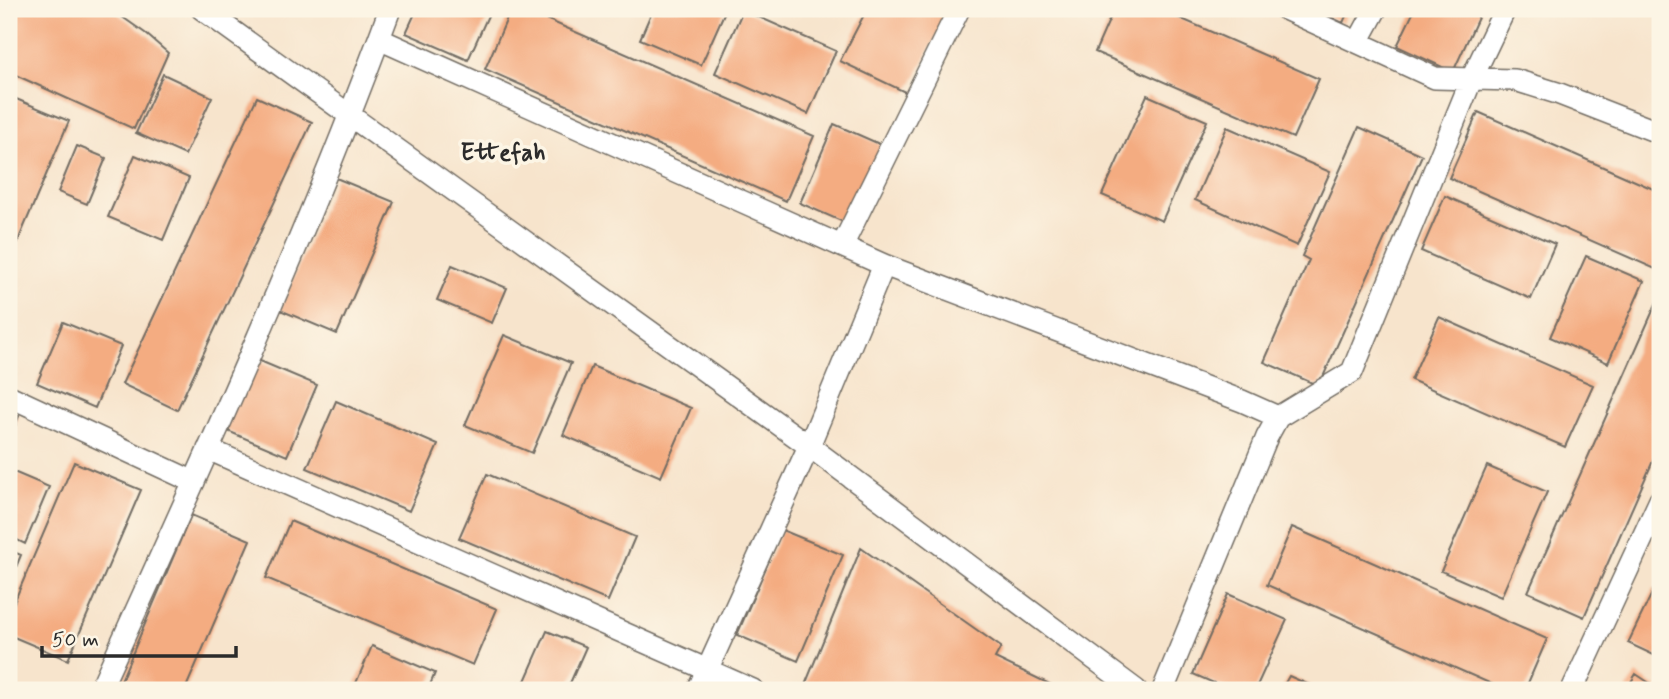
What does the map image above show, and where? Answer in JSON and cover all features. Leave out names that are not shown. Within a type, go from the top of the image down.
[{"type":"street","points":[[202,9],[809,446],[1136,690]]},
{"type":"street","points":[[100,690],[194,482],[351,117],[390,9]]},
{"type":"street","points":[[842,246],[959,9]]},
{"type":"street","points":[[1285,9],[1435,78],[1515,80],[1557,93],[1660,133]]},
{"type":"street","points":[[1359,43],[1376,9]]},
{"type":"street","points":[[1163,690],[1278,417],[1352,372],[1472,78],[1505,9]]},
{"type":"street","points":[[379,38],[884,265],[1278,417]]},
{"type":"street","points":[[698,690],[809,446],[884,265]]},
{"type":"street","points":[[9,396],[194,482]]},
{"type":"street","points":[[208,449],[753,690]]},
{"type":"street","points":[[1572,690],[1660,500]]},
{"type":"building","points":[[9,9],[111,9],[168,53],[134,129],[9,72]]},
{"type":"building","points":[[417,9],[491,9],[468,60],[406,33]]},
{"type":"building","points":[[511,9],[523,9],[814,136],[786,201],[485,69]]},
{"type":"building","points":[[653,9],[726,9],[701,65],[640,39]]},
{"type":"building","points":[[867,9],[951,9],[907,93],[840,61]]},
{"type":"building","points":[[1114,9],[1159,9],[1319,79],[1293,138],[1095,52]]},
{"type":"building","points":[[1313,9],[1349,9],[1343,23]]},
{"type":"building","points":[[1415,9],[1482,9],[1453,72],[1397,46]]},
{"type":"building","points":[[743,10],[836,51],[808,114],[715,73]]},
{"type":"building","points":[[163,74],[212,97],[185,155],[136,133]]},
{"type":"building","points":[[1147,95],[1207,121],[1162,221],[1102,195]]},
{"type":"building","points":[[9,96],[69,121],[9,262]]},
{"type":"building","points":[[257,97],[312,122],[177,410],[122,384]]},
{"type":"building","points":[[1478,112],[1660,192],[1660,271],[1449,178]]},
{"type":"building","points":[[834,124],[884,146],[850,225],[800,203]]},
{"type":"building","points":[[1227,127],[1330,172],[1297,246],[1195,200]]},
{"type":"building","points":[[1359,127],[1422,155],[1319,386],[1264,362],[1309,260],[1302,256]]},
{"type":"building","points":[[77,146],[106,158],[87,204],[58,192]]},
{"type":"building","points":[[135,155],[189,178],[163,240],[108,217]]},
{"type":"building","points":[[336,178],[394,202],[337,334],[280,310]]},
{"type":"building","points":[[1445,196],[1555,244],[1531,299],[1421,251]]},
{"type":"building","points":[[1586,256],[1644,281],[1608,363],[1550,337]]},
{"type":"building","points":[[452,265],[507,288],[492,323],[437,300]]},
{"type":"building","points":[[1660,295],[1660,445],[1584,617],[1528,592]]},
{"type":"building","points":[[1439,317],[1593,385],[1565,447],[1411,380]]},
{"type":"building","points":[[63,322],[121,346],[95,408],[37,383]]},
{"type":"building","points":[[504,335],[571,363],[532,453],[465,425]]},
{"type":"building","points":[[253,358],[317,385],[287,456],[223,429]]},
{"type":"building","points":[[592,366],[691,408],[661,477],[563,435]]},
{"type":"building","points":[[336,401],[438,445],[409,511],[307,468]]},
{"type":"building","points":[[9,412],[19,416],[9,441]]},
{"type":"building","points":[[74,462],[141,490],[68,660],[9,635],[9,614]]},
{"type":"building","points":[[1487,466],[1547,492],[1501,597],[1441,571]]},
{"type":"building","points":[[9,470],[49,487],[25,544],[9,536]]},
{"type":"building","points":[[487,474],[635,537],[608,601],[459,538]]},
{"type":"building","points":[[191,515],[250,540],[185,690],[117,690]]},
{"type":"building","points":[[290,521],[497,609],[473,665],[266,578]]},
{"type":"building","points":[[1292,527],[1547,639],[1525,690],[1505,690],[1267,585]]},
{"type":"building","points":[[782,530],[843,555],[798,661],[737,635]]},
{"type":"building","points":[[861,548],[1001,647],[995,658],[1062,690],[803,690]]},
{"type":"building","points":[[9,550],[21,555],[9,584]]},
{"type":"building","points":[[1654,589],[1660,592],[1660,658],[1628,643]]},
{"type":"building","points":[[1228,594],[1287,620],[1255,690],[1230,690],[1193,674]]},
{"type":"building","points":[[547,631],[586,647],[567,690],[521,690]]},
{"type":"building","points":[[372,646],[435,673],[428,690],[353,690]]},
{"type":"building","points":[[1636,674],[1660,690],[1626,690]]},
{"type":"building","points":[[1289,676],[1321,690],[1281,690]]},
{"type":"district","name":"Ettefah","points":[[503,153]]}]
